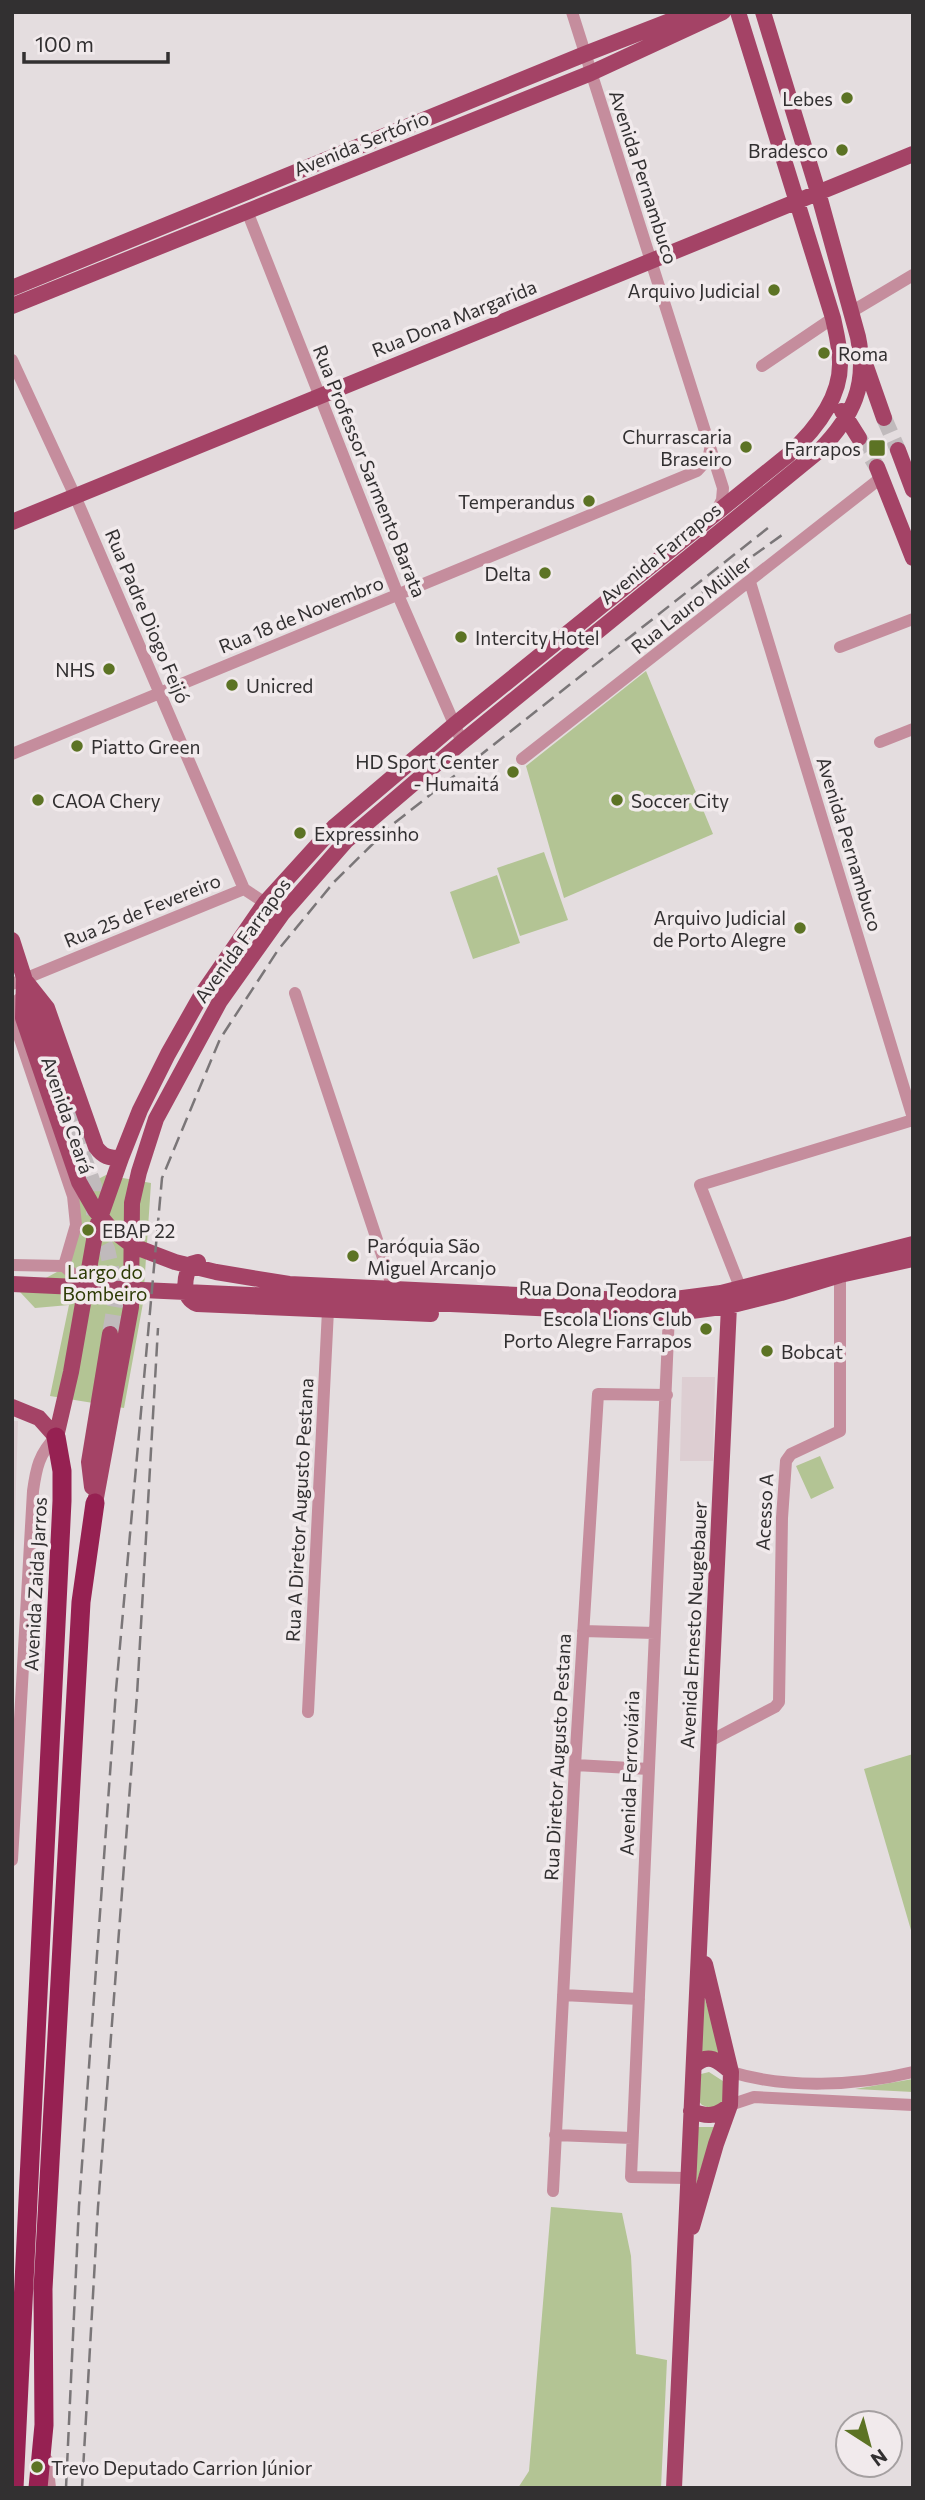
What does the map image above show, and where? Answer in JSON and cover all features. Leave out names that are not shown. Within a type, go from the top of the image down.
[{"type":"highway","name":"Avenida Zaida Jarros","points":[[14,2488],[62,1501],[62,1471],[56,1437]]},
{"type":"highway","points":[[41,2488],[44,2425],[44,2262],[81,1602],[95,1503]]},
{"type":"main road","name":"Avenida Sertório","points":[[12,288],[693,12]]},
{"type":"main road","name":"Avenida Sertório","points":[[12,306],[591,74],[723,12]]},
{"type":"main road","name":"Avenida Farrapos","points":[[56,1437],[96,1229],[121,1158],[140,1110],[168,1054],[202,994],[265,903],[335,826],[454,724],[806,438],[825,412],[840,371],[833,318],[738,12]]},
{"type":"main road","name":"Avenida Farrapos","points":[[95,1503],[131,1307],[132,1203],[139,1172],[156,1119],[220,1001],[282,914],[346,841],[462,742],[820,450],[847,419],[858,388],[862,355],[818,192],[763,12]]},
{"type":"main road","name":"Rua Dona Margarida","points":[[12,522],[913,154]]},
{"type":"main road","points":[[862,355],[884,418]]},
{"type":"main road","points":[[820,450],[838,440],[859,438],[839,402],[842,384],[840,371]]},
{"type":"main road","points":[[904,455],[913,490]]},
{"type":"main road","points":[[879,472],[906,519],[913,558]]},
{"type":"main road","name":"Avenida Ceará","points":[[12,940],[20,981],[66,1108]]},
{"type":"main road","points":[[20,981],[23,1018],[79,1182],[94,1210],[111,1229],[134,1246],[176,1262],[216,1272],[289,1284],[398,1291]]},
{"type":"main road","name":"Avenida Ceará","points":[[20,981],[47,1008],[96,1147],[101,1155],[121,1158]]},
{"type":"main road","points":[[73,1196],[90,1199],[108,1195]]},
{"type":"main road","name":"Rua Dona Teodora","points":[[398,1291],[482,1306],[669,1314],[725,1300],[740,1287],[913,1244]]},
{"type":"main road","name":"Rua Dona Teodora","points":[[398,1291],[625,1300],[762,1298],[840,1275],[913,1259]]},
{"type":"main road","points":[[398,1291],[196,1262],[191,1264],[186,1273],[186,1294],[191,1302],[197,1304],[445,1314],[482,1306]]},
{"type":"main road","points":[[12,1284],[398,1291]]},
{"type":"main road","name":"Avenida Ernesto Neugebauer","points":[[674,2488],[687,2178],[701,1946],[725,1300]]},
{"type":"main road","points":[[95,1503],[89,1462],[110,1334]]},
{"type":"main road","points":[[12,1407],[39,1418],[56,1437]]},
{"type":"main road","name":"Avenida Ernesto Neugebauer","points":[[684,2253],[730,2105],[731,2071],[701,1946]]},
{"type":"main road","points":[[694,2066],[700,2060],[713,2058],[731,2071]]},
{"type":"main road","points":[[691,2110],[715,2116],[730,2105]]},
{"type":"street","name":"Avenida Pernambuco","points":[[572,12],[723,488],[722,500],[716,513]]},
{"type":"street","name":"Rua Professor Sarmento Barata","points":[[247,211],[398,594],[462,742]]},
{"type":"street","points":[[852,312],[913,275]]},
{"type":"street","points":[[762,366],[833,318]]},
{"type":"street","name":"Rua Padre Diogo Feijó","points":[[12,360],[75,496],[244,889]]},
{"type":"street","name":"Rua 18 de Novembro","points":[[12,754],[697,471],[704,466],[710,450]]},
{"type":"street","name":"Rua Lauro Müller","points":[[522,759],[750,582],[879,472]]},
{"type":"street","name":"Avenida Pernambuco","points":[[750,582],[913,1119]]},
{"type":"street","points":[[840,647],[913,619]]},
{"type":"street","points":[[880,742],[913,729]]},
{"type":"street","name":"Rua 25 de Fevereiro","points":[[20,981],[244,889],[282,914]]},
{"type":"street","name":"Avenida Ceará","points":[[20,981],[14,1021],[73,1196],[76,1225],[64,1266]]},
{"type":"street","points":[[295,993],[398,1291]]},
{"type":"street","points":[[762,1298],[752,1296],[740,1287],[700,1185],[913,1119]]},
{"type":"street","points":[[12,1265],[64,1266],[75,1276],[83,1304]]},
{"type":"street","name":"Acesso A","points":[[708,1742],[775,1707],[779,1702],[782,1518],[786,1461],[791,1454],[840,1431],[840,1275]]},
{"type":"street","name":"Rua A Diretor Augusto Pestana","points":[[308,1712],[328,1310]]},
{"type":"street","name":"Avenida Ferroviária","points":[[669,1314],[631,2177],[687,2178]]},
{"type":"street","name":"Rua Diretor Augusto Pestana","points":[[553,2191],[598,1394],[667,1395]]},
{"type":"street","points":[[12,1860],[33,1491],[41,1454],[56,1437]]},
{"type":"street","points":[[583,1631],[654,1633]]},
{"type":"street","points":[[575,1765],[649,1769]]},
{"type":"street","points":[[563,1995],[639,1999]]},
{"type":"street","points":[[731,2071],[756,2079],[831,2084],[883,2080],[913,2073]]},
{"type":"street","points":[[730,2105],[754,2096],[913,2105]]},
{"type":"street","points":[[555,2135],[632,2138]]},
{"type":"street","points":[[44,2425],[50,2488]]},
{"type":"shaded area","points":[[682,1377],[715,1377],[713,1461],[680,1461]]},
{"type":"shaded area","points":[[12,1421],[18,1421],[12,1610]]},
{"type":"green space","name":"Soccer City","points":[[646,671],[713,834],[564,898],[526,766]]},
{"type":"green space","points":[[544,852],[568,920],[520,936],[497,868]]},
{"type":"green space","points":[[497,875],[520,943],[473,959],[450,892]]},
{"type":"green space","name":"Largo do Bombeiro","points":[[106,1175],[151,1183],[143,1303],[124,1408],[50,1396],[69,1305],[35,1308],[20,1292],[68,1266],[79,1229],[75,1191]]},
{"type":"green space","points":[[820,1456],[834,1488],[811,1499],[796,1466]]},
{"type":"green space","points":[[913,1754],[913,1937],[864,1769]]},
{"type":"green space","points":[[703,1993],[724,2060],[697,2055]]},
{"type":"green space","points":[[709,2072],[729,2085],[727,2101],[716,2110],[702,2105],[695,2097],[697,2075]]},
{"type":"green space","points":[[913,2079],[913,2092],[855,2089]]},
{"type":"green space","points":[[695,2127],[714,2127],[693,2194]]},
{"type":"green space","points":[[551,2207],[622,2213],[631,2256],[636,2354],[667,2360],[661,2488],[518,2488],[529,2471]]},
{"type":"tunnel","points":[[884,418],[898,450]]},
{"type":"tunnel","points":[[859,438],[877,467]]},
{"type":"tunnel","points":[[66,1108],[94,1186],[94,1225],[107,1249],[113,1276],[116,1299],[110,1334]]},
{"type":"railway","points":[[66,2488],[79,2206],[116,1690],[162,1178],[220,1039],[278,950],[334,882],[392,825],[773,524]]},
{"type":"railway","points":[[685,605],[782,535]]},
{"type":"railway","points":[[82,2488],[98,2207],[137,1695],[158,1328]]},
{"type":"place","name":"Lebes","points":[[847,98]]},
{"type":"place","name":"Bradesco","points":[[842,150]]},
{"type":"place","name":"Arquivo Judicial","points":[[774,290]]},
{"type":"place","name":"Roma","points":[[824,353]]},
{"type":"place","name":"Churrascaria Braseiro","points":[[746,447]]},
{"type":"place","name":"Farrapos","points":[[877,448]]},
{"type":"place","name":"Temperandus","points":[[589,501]]},
{"type":"place","name":"Delta","points":[[545,573]]},
{"type":"place","name":"Intercity Hotel","points":[[461,637]]},
{"type":"place","name":"NHS","points":[[109,669]]},
{"type":"place","name":"Unicred","points":[[232,685]]},
{"type":"place","name":"Piatto Green","points":[[77,746]]},
{"type":"place","name":"HD Sport Center - Humaitá","points":[[513,772]]},
{"type":"place","name":"CAOA Chery","points":[[38,800]]},
{"type":"place","name":"Soccer City","points":[[617,800]]},
{"type":"place","name":"Expressinho","points":[[300,833]]},
{"type":"place","name":"Arquivo Judicial de Porto Alegre","points":[[800,928]]},
{"type":"place","name":"EBAP 22","points":[[88,1230]]},
{"type":"place","name":"Paróquia São Miguel Arcanjo","points":[[353,1256]]},
{"type":"place","name":"Escola Lions Club Porto Alegre Farrapos","points":[[706,1329]]},
{"type":"place","name":"Bobcat","points":[[767,1351]]},
{"type":"place","name":"Trevo Deputado Carrion Júnior","points":[[37,2467]]}]
